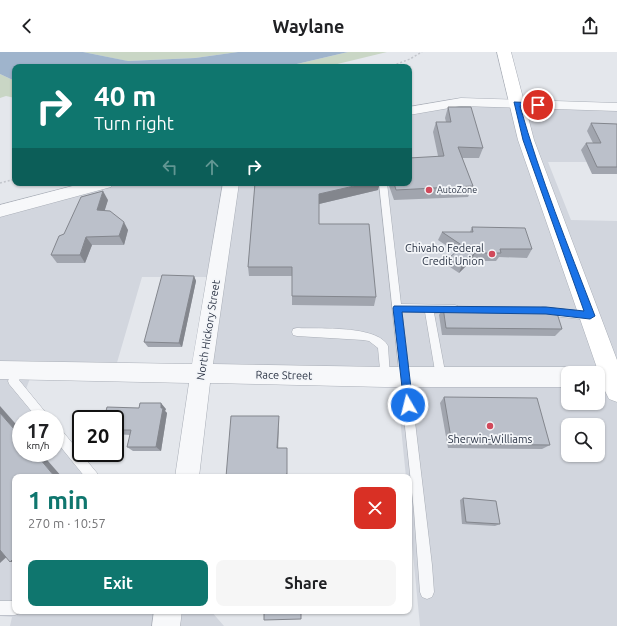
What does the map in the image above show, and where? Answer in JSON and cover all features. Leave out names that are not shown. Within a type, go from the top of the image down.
[{"type":"main road","points":[[504,52],[526,140],[590,316],[611,381]]},
{"type":"street","points":[[412,110],[461,102],[617,107]]},
{"type":"street","points":[[0,211],[94,186]]},
{"type":"street","name":"North Hickory Street","points":[[187,474],[201,374],[231,186]]},
{"type":"street","name":"Race Street","points":[[9,370],[395,377],[561,377]]},
{"type":"lane","points":[[383,186],[397,308],[395,377]]},
{"type":"lane","points":[[397,308],[468,309]]},
{"type":"lane","points":[[429,309],[442,377]]},
{"type":"lane","points":[[530,310],[566,312],[590,316]]},
{"type":"lane","points":[[297,332],[368,336],[376,339],[383,346],[395,377],[412,433],[425,556],[427,592]]},
{"type":"lane","points":[[9,370],[13,381],[37,410]]},
{"type":"lane","points":[[64,442],[91,474]]},
{"type":"lane","points":[[0,608],[12,608]]},
{"type":"path","points":[[398,64],[410,60],[422,52]]},
{"type":"path","points":[[0,183],[12,180]]},
{"type":"shaded area","points":[[450,99],[617,104],[617,162],[548,162],[571,220],[617,221],[617,626],[420,626],[412,544],[412,474],[406,474],[395,369],[191,367],[207,277],[142,277],[116,366],[35,365],[26,389],[44,410],[12,410],[12,462],[64,462],[64,435],[72,444],[72,462],[87,462],[97,474],[12,474],[12,614],[214,614],[224,626],[10,626],[12,617],[0,616],[0,208],[82,186],[412,186],[412,107]]},
{"type":"green space","points":[[83,52],[238,52],[195,58],[127,61]]},
{"type":"green space","points":[[348,52],[387,52],[337,64],[297,64]]},
{"type":"green space","points":[[0,74],[12,80],[12,97],[6,96],[0,98]]},
{"type":"water","points":[[0,52],[83,52],[128,61],[195,58],[238,52],[348,52],[297,64],[12,64],[12,80],[0,74]]},
{"type":"building","points":[[448,107],[471,107],[483,148],[458,147],[473,186],[396,190],[395,186],[412,186],[412,158],[444,156],[436,122],[451,122]]},
{"type":"building","points":[[591,123],[617,124],[617,167],[597,167],[586,143],[601,143]]},
{"type":"building","points":[[255,186],[354,186],[319,194],[319,224],[369,224],[376,297],[292,296],[292,267],[248,267]]},
{"type":"building","points":[[103,191],[97,210],[110,211],[124,222],[119,236],[86,237],[80,255],[51,255],[59,236],[64,234],[81,197]]},
{"type":"building","points":[[472,227],[525,228],[532,249],[500,249],[501,253],[475,253],[462,265],[450,257],[463,246],[442,232],[473,232]]},
{"type":"building","points":[[162,275],[194,276],[179,343],[144,342]]},
{"type":"building","points":[[443,307],[556,310],[562,329],[446,328]]},
{"type":"building","name":"Sherwin-Williams","points":[[444,397],[537,398],[550,445],[452,444]]},
{"type":"building","points":[[140,403],[161,403],[161,408],[163,408],[156,447],[127,447],[131,430],[124,430],[124,410],[106,410],[107,407],[139,408]]},
{"type":"building","points":[[0,413],[12,427],[12,462],[42,462],[52,474],[12,474],[12,560],[10,562],[0,550]]},
{"type":"building","points":[[231,416],[279,416],[277,448],[287,448],[287,474],[226,474]]},
{"type":"building","points":[[463,498],[496,501],[500,524],[466,522]]},
{"type":"building","points":[[264,614],[301,614],[301,619],[264,620]]},
{"type":"place","name":"AutoZone","points":[[429,190]]},
{"type":"place","name":"Chivaho Federal Credit Union","points":[[492,254]]},
{"type":"place","name":"Sherwin-Williams","points":[[490,426]]},
{"type":"route","points":[[408,405],[397,308],[546,311],[566,312],[590,316],[528,146],[516,104],[538,105]]}]
